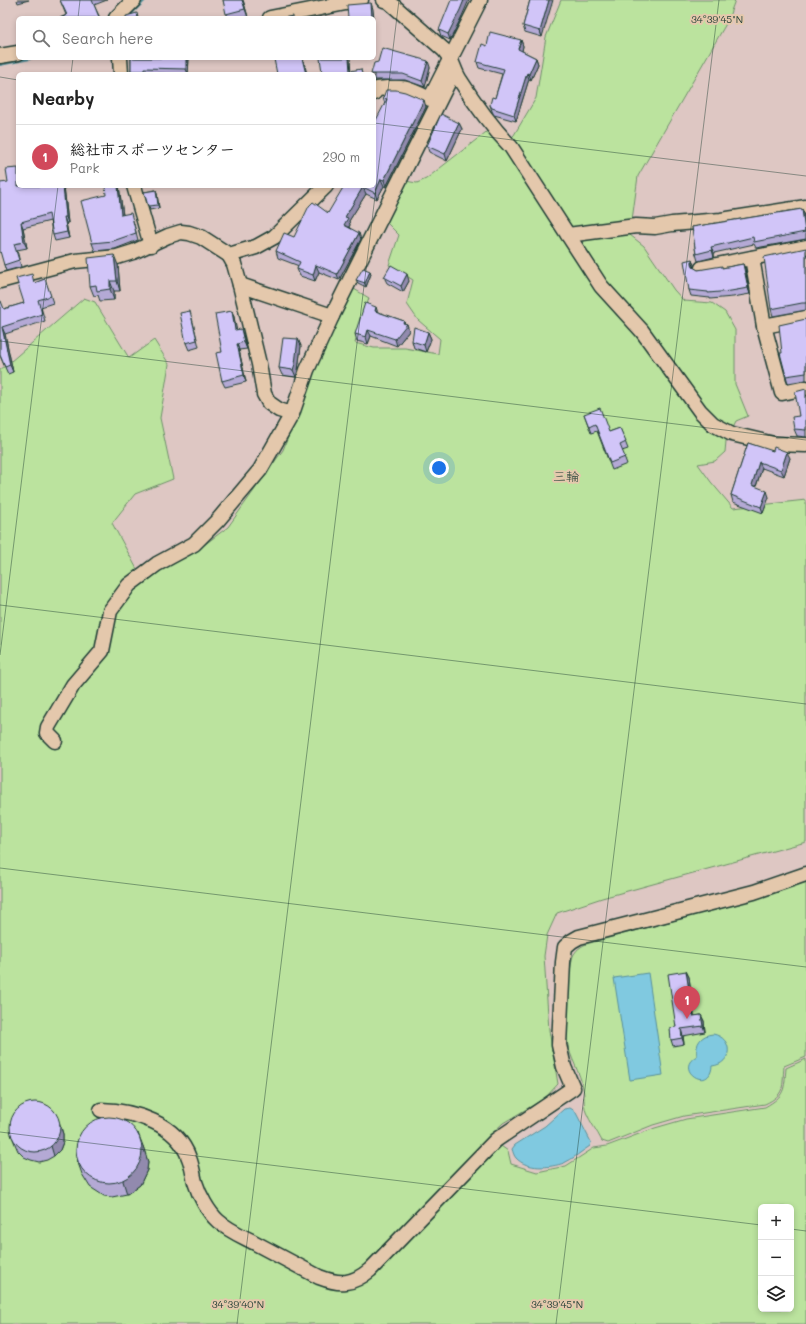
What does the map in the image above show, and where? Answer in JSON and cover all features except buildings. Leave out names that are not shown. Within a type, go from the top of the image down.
[{"type":"street","points":[[118,16],[134,0]]},
{"type":"street","points":[[280,16],[361,0]]},
{"type":"street","points":[[384,0],[388,1],[395,7],[444,50],[451,58],[459,79],[498,133],[511,147],[601,286],[642,331],[695,405],[714,424],[732,434],[774,444],[806,445]]},
{"type":"street","points":[[376,90],[398,86],[411,89],[430,99],[480,0]]},
{"type":"street","points":[[0,56],[16,54]]},
{"type":"street","points":[[55,741],[47,733],[48,727],[74,685],[102,651],[110,611],[129,585],[158,564],[194,544],[218,520],[260,470],[279,438],[292,414],[307,370],[332,316],[451,77],[451,58]]},
{"type":"street","points":[[120,60],[121,72]]},
{"type":"street","points":[[135,188],[151,245]]},
{"type":"street","points":[[229,255],[256,247],[274,237],[324,188]]},
{"type":"street","points":[[568,235],[636,226],[654,227],[721,220],[806,207]]},
{"type":"street","points":[[0,281],[76,261],[117,257],[181,232],[201,237],[229,255],[234,264],[259,364],[264,394],[277,419],[279,438]]},
{"type":"street","points":[[702,268],[806,248]]},
{"type":"street","points":[[752,258],[764,326],[782,393],[806,388]]},
{"type":"street","points":[[240,285],[332,316]]},
{"type":"street","points":[[764,326],[806,318]]},
{"type":"street","points":[[269,403],[279,410],[292,414]]},
{"type":"street","points":[[101,1110],[127,1113],[148,1119],[167,1129],[181,1141],[189,1157],[195,1183],[208,1209],[218,1220],[232,1231],[325,1280],[340,1284],[360,1278],[370,1270],[496,1140],[573,1088],[564,1067],[559,1045],[565,947],[579,937],[754,892],[806,874]]},
{"type":"green space","points":[[561,0],[735,0],[727,22],[638,176],[630,235],[644,246],[674,290],[684,301],[712,303],[725,312],[735,330],[735,384],[748,416],[736,421],[726,441],[725,452],[715,461],[698,464],[733,508],[806,500],[806,842],[602,898],[557,913],[547,935],[544,956],[549,1030],[558,1084],[545,1098],[503,1123],[488,1137],[508,1151],[511,1164],[537,1172],[566,1166],[594,1148],[607,1146],[655,1128],[686,1119],[765,1107],[777,1099],[783,1091],[786,1068],[806,1059],[806,1324],[0,1324],[0,370],[84,298],[95,302],[129,358],[154,340],[169,364],[160,418],[173,479],[135,494],[112,523],[138,571],[174,548],[196,551],[228,527],[283,450],[334,321],[354,289],[369,298],[355,343],[374,348],[405,348],[438,354],[440,339],[418,320],[407,304],[413,280],[389,265],[399,235],[385,221],[405,181],[417,183],[426,179],[490,129],[504,145],[514,135],[536,98],[546,37]]},
{"type":"green space","points":[[806,882],[806,1057],[784,1066],[783,1085],[777,1097],[765,1104],[684,1116],[653,1125],[608,1143],[602,1141],[586,1112],[582,1082],[570,1053],[566,1034],[571,963],[575,952],[586,944],[691,916]]},
{"type":"water","points":[[648,973],[663,1075],[630,1080],[614,978]]},
{"type":"water","points":[[713,1034],[720,1036],[725,1040],[728,1051],[727,1056],[724,1061],[712,1066],[710,1074],[705,1078],[700,1079],[690,1072],[690,1061],[697,1056],[697,1047],[700,1040],[705,1036]]},
{"type":"water","points":[[570,1108],[575,1111],[591,1142],[590,1146],[564,1163],[546,1167],[526,1165],[516,1158],[512,1149],[515,1145],[545,1126],[564,1109]]},
{"type":"waterway","points":[[128,16],[144,0]]},
{"type":"waterway","points":[[0,64],[20,60]]},
{"type":"place","name":"総社市スポーツセンター","points":[[687,1019]]},
{"type":"district","name":"三輪","points":[[566,476]]}]
